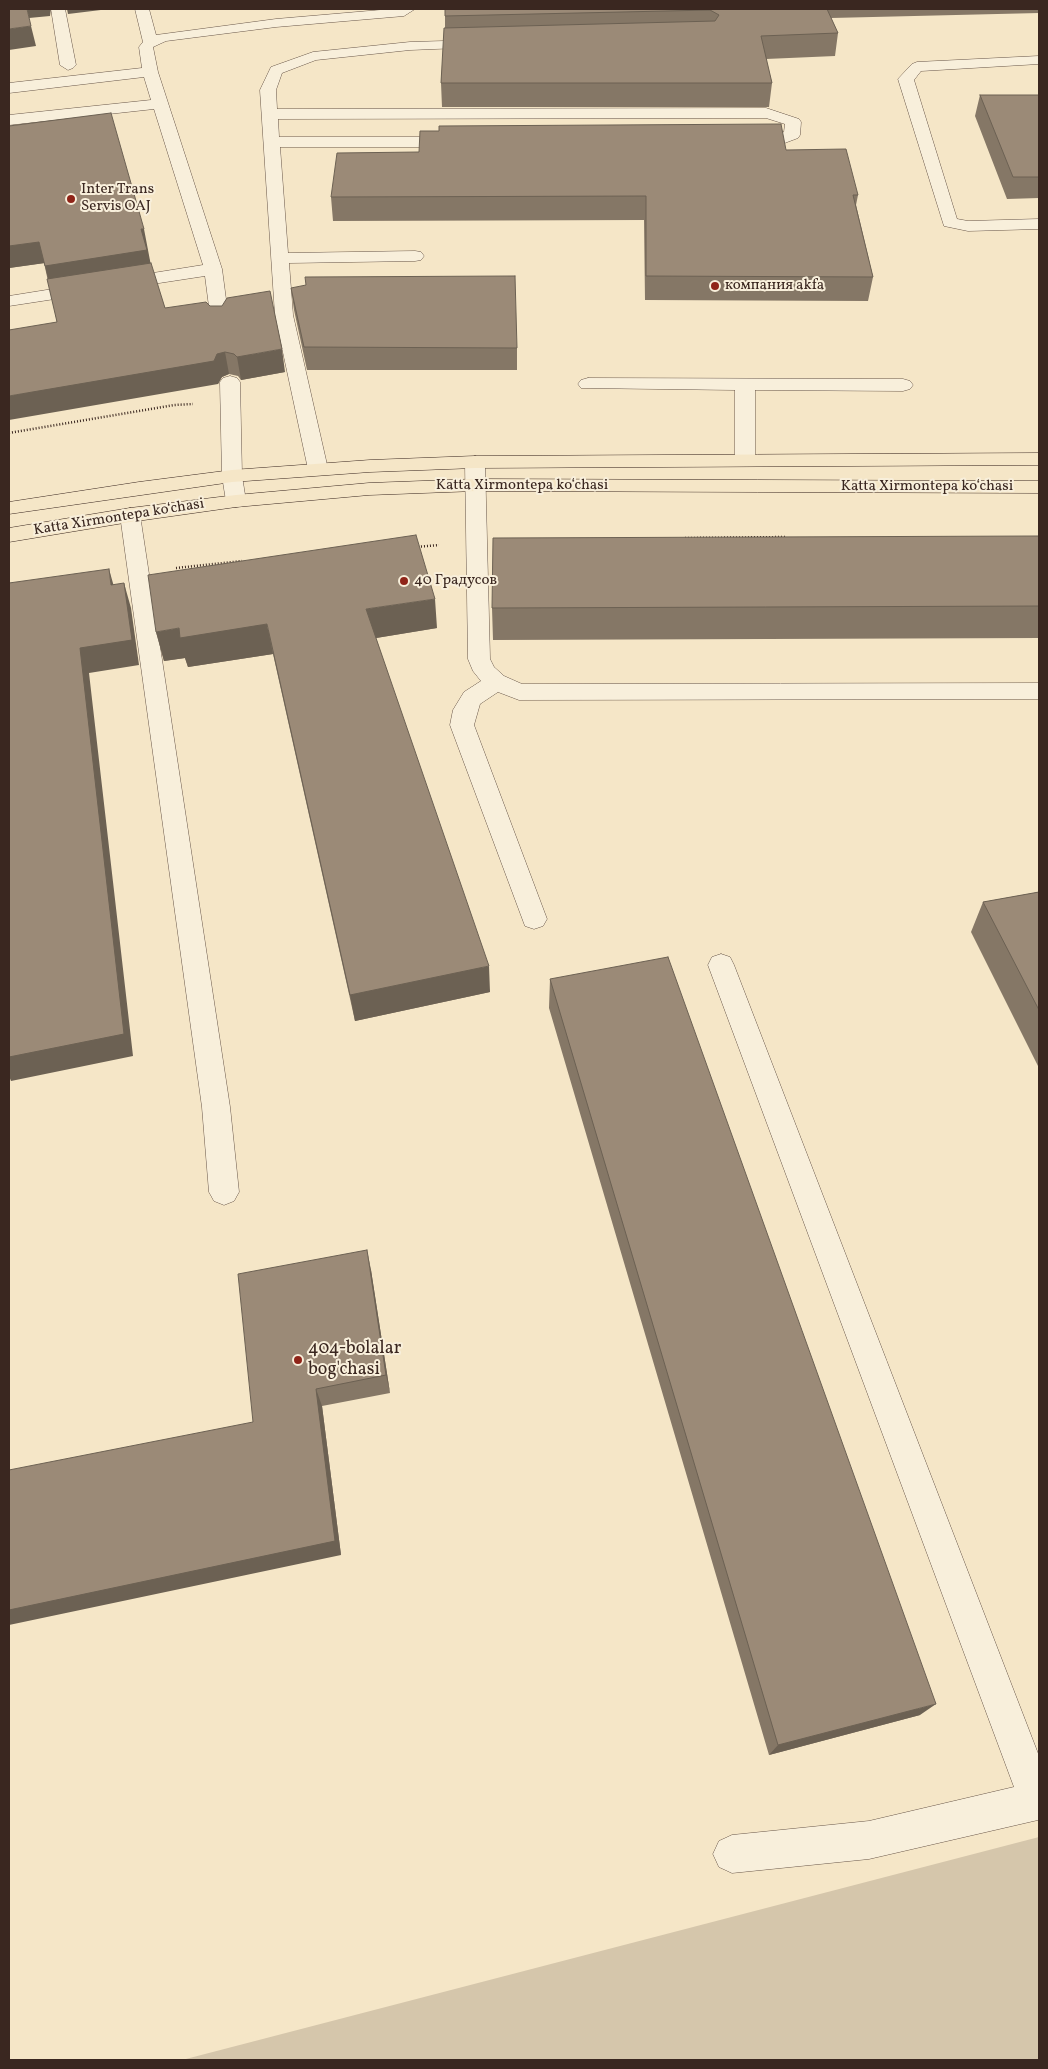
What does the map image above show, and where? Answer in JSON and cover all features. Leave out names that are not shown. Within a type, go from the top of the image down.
[{"type":"main road","name":"Katta Xirmontepa koʻchasi","points":[[9,508],[232,476],[318,469],[475,462],[1039,460]]},
{"type":"main road","name":"Katta Xirmontepa koʻchasi","points":[[9,535],[130,515],[236,501],[369,489],[476,485],[1039,487]]},
{"type":"lane","points":[[58,9],[68,65]]},
{"type":"lane","points":[[142,9],[150,42]]},
{"type":"lane","points":[[268,9],[276,23]]},
{"type":"lane","points":[[220,322],[213,269],[144,50],[150,42],[163,37],[276,23],[404,12],[408,9]]},
{"type":"lane","points":[[318,469],[284,315],[268,90],[276,70],[313,56],[410,46],[496,44]]},
{"type":"lane","points":[[127,60],[148,65]]},
{"type":"lane","points":[[1039,60],[917,67],[906,79],[950,222],[968,226],[1039,224]]},
{"type":"lane","points":[[52,66],[87,63]]},
{"type":"lane","points":[[9,88],[148,65]]},
{"type":"lane","points":[[9,120],[160,104]]},
{"type":"lane","points":[[270,114],[766,113],[783,117],[793,122],[792,135],[774,142],[735,142]]},
{"type":"lane","points":[[272,142],[469,142]]},
{"type":"lane","points":[[280,258],[414,256]]},
{"type":"lane","points":[[9,301],[213,269]]},
{"type":"lane","points":[[230,382],[232,476],[236,501]]},
{"type":"lane","points":[[588,384],[903,385]]},
{"type":"lane","points":[[745,384],[745,460]]},
{"type":"lane","points":[[475,462],[479,659],[484,671],[496,682],[519,692],[1039,691]]},
{"type":"lane","points":[[130,515],[216,1106],[224,1192]]},
{"type":"lane","points":[[496,682],[472,698],[465,710],[462,725],[534,919]]},
{"type":"lane","points":[[721,965],[1039,1801],[869,1840],[732,1854]]},
{"type":"path","points":[[9,433],[174,405],[231,401]]},
{"type":"path","points":[[680,538],[786,537]]},
{"type":"path","points":[[412,547],[478,542]]},
{"type":"path","points":[[138,572],[247,561]]},
{"type":"shaded area","points":[[1039,1837],[1039,2060],[182,2060]]},
{"type":"building","points":[[9,9],[27,9],[31,26],[9,29]]},
{"type":"building","points":[[445,9],[827,9],[838,33],[761,36],[772,83],[441,83],[444,28],[715,21],[719,15],[710,10],[445,16]]},
{"type":"building","points":[[980,95],[1039,95],[1039,177],[1013,177]]},
{"type":"building","name":"Inter Trans Servis OAJ","points":[[111,113],[144,229],[141,229],[147,250],[45,266],[39,242],[9,246],[9,126]]},
{"type":"building","points":[[781,124],[786,150],[846,149],[858,195],[853,195],[873,277],[646,276],[646,196],[331,197],[337,153],[419,152],[420,131],[439,131],[439,126]]},
{"type":"building","points":[[151,263],[165,308],[206,302],[210,306],[222,306],[227,298],[270,291],[282,349],[237,357],[234,354],[225,352],[217,354],[214,361],[9,396],[9,330],[57,322],[47,279]]},
{"type":"building","points":[[515,276],[517,348],[304,347],[291,288],[306,285],[305,277]]},
{"type":"building","points":[[416,535],[435,599],[366,609],[489,966],[350,995],[267,624],[180,638],[179,628],[156,632],[148,575]]},
{"type":"building","points":[[1039,536],[1039,606],[492,608],[493,538]]},
{"type":"building","points":[[109,569],[111,585],[124,583],[132,640],[80,648],[124,1034],[9,1057],[9,583]]},
{"type":"building","points":[[1039,892],[1039,1010],[983,902]]},
{"type":"building","points":[[668,957],[936,1704],[778,1745],[550,979]]},
{"type":"building","points":[[367,1250],[386,1375],[316,1389],[335,1541],[9,1610],[9,1470],[253,1422],[238,1274]]},
{"type":"place","name":"Inter Trans Servis OAJ","points":[[71,199]]},
{"type":"place","name":"компания akfa","points":[[715,286]]},
{"type":"place","name":"40 Градусов","points":[[404,581]]},
{"type":"place","name":"404-bolalar bog'chasi","points":[[298,1360]]}]
